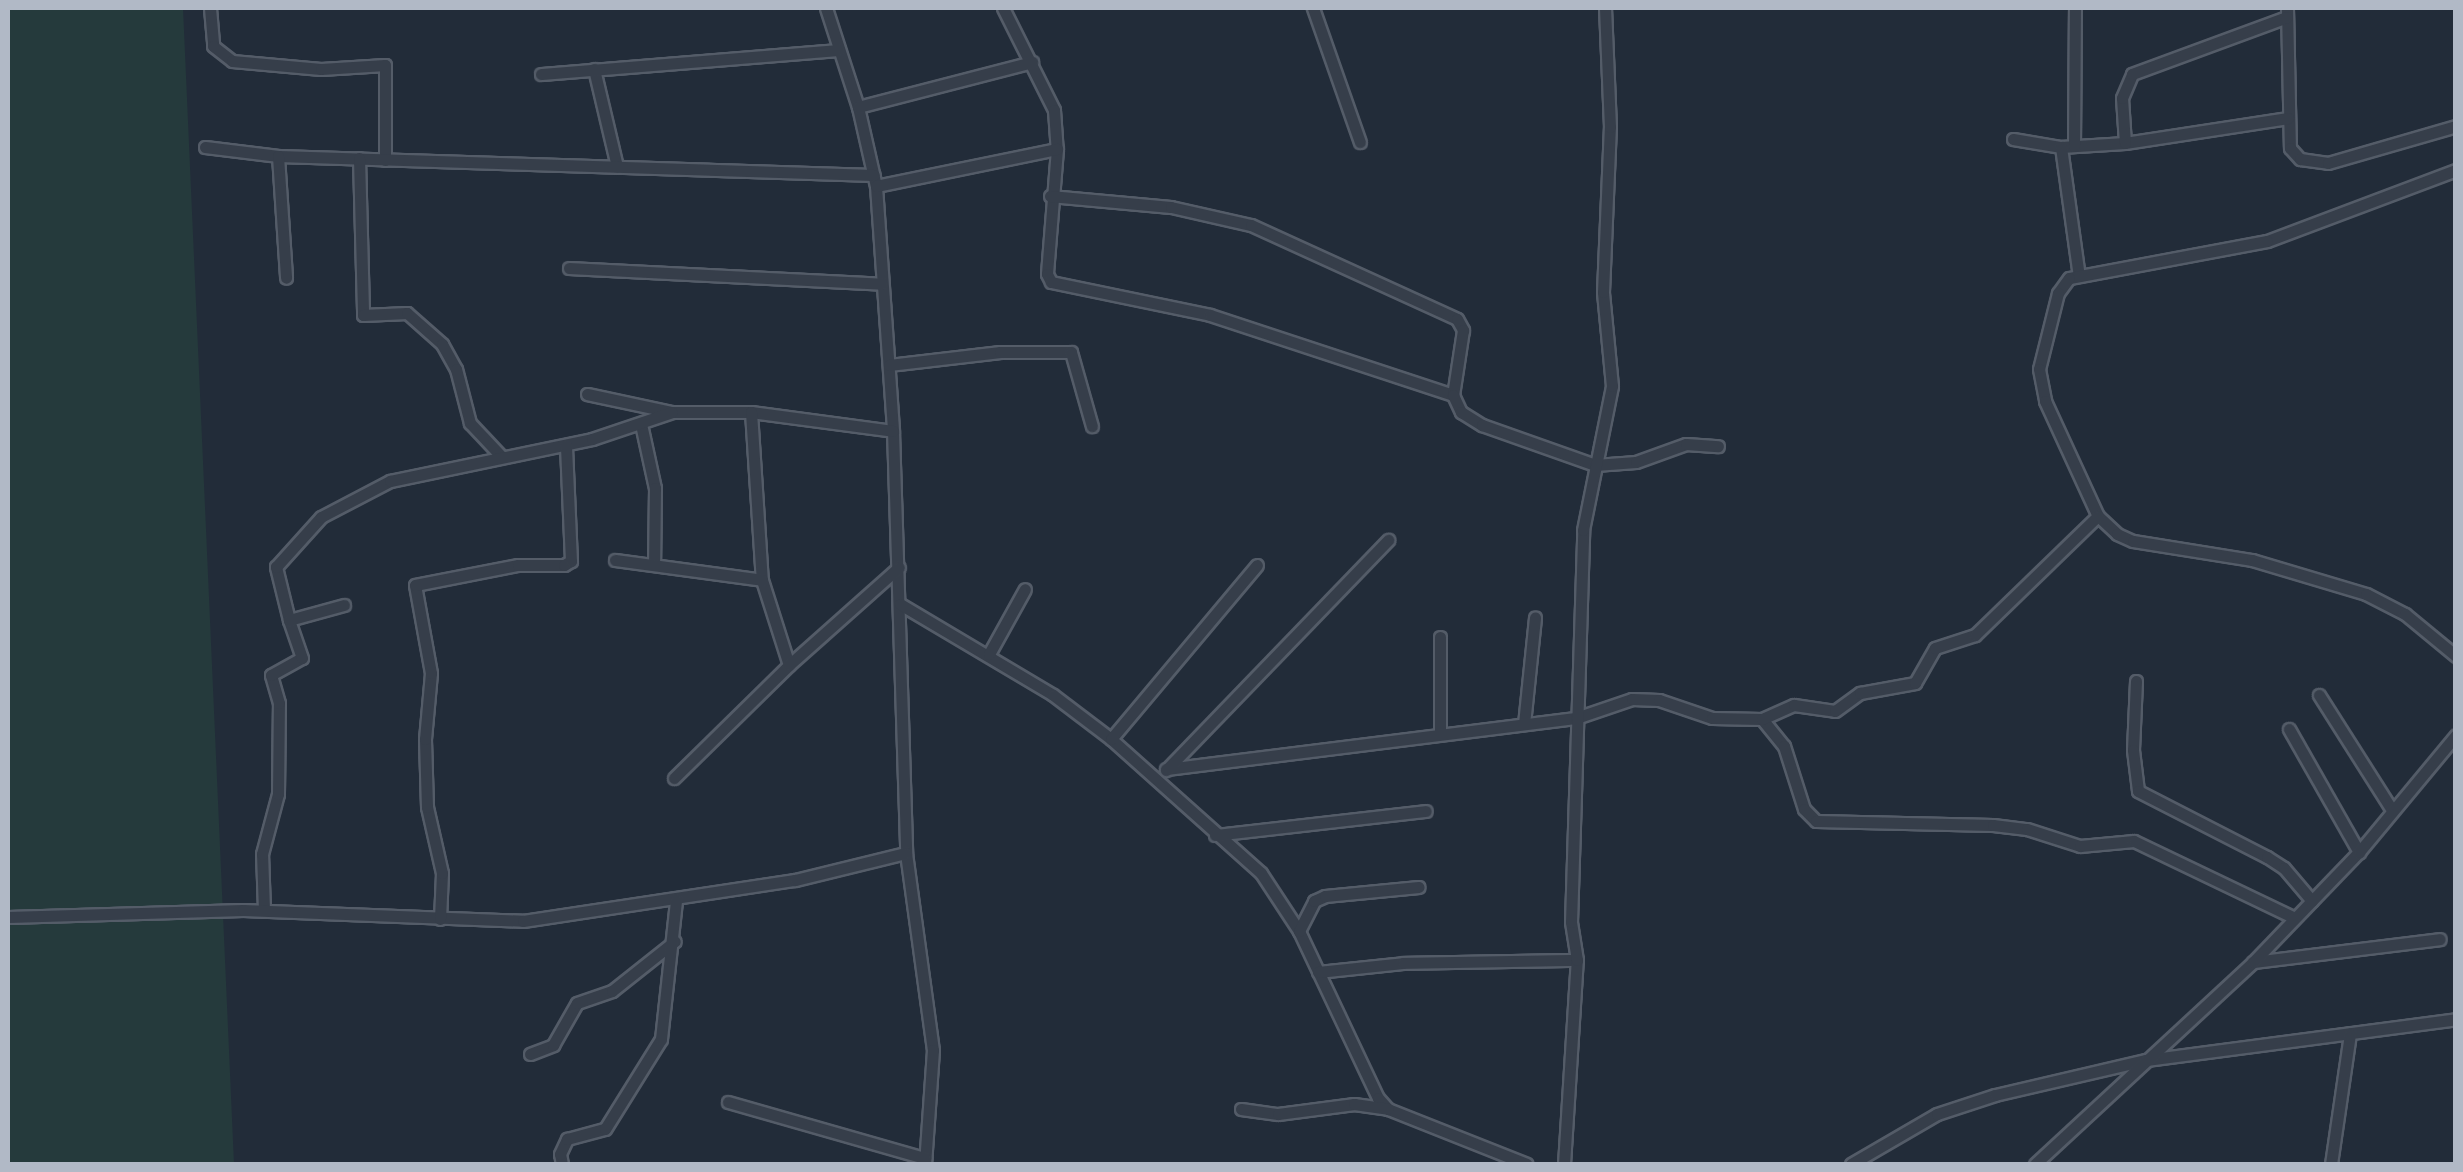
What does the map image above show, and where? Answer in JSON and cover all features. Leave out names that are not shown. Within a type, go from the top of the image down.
[{"type":"street","points":[[210,8],[213,46],[232,61],[321,68],[385,65],[386,160]]},
{"type":"street","points":[[728,1102],[925,1162],[933,1050],[906,852],[894,431],[875,180],[858,107],[826,8]]},
{"type":"street","points":[[1003,8],[1054,110],[1057,149],[1050,196],[1047,274],[1058,287],[1210,315],[1453,395]]},
{"type":"street","points":[[1312,8],[1360,142]]},
{"type":"street","points":[[1564,1164],[1576,960],[1572,922],[1582,530],[1612,386],[1603,292],[1610,127],[1604,8]]},
{"type":"street","points":[[2075,8],[2067,146],[2078,276]]},
{"type":"street","points":[[2125,143],[2122,98],[2132,74],[2287,12],[2290,148],[2300,159],[2328,163],[2456,126]]},
{"type":"street","points":[[542,74],[839,50]]},
{"type":"street","points":[[858,107],[1032,62]]},
{"type":"street","points":[[594,70],[617,166]]},
{"type":"street","points":[[2013,139],[2067,146],[2125,143],[2288,118]]},
{"type":"street","points":[[205,147],[278,156],[617,166],[875,180],[1057,149]]},
{"type":"street","points":[[278,156],[286,278]]},
{"type":"street","points":[[360,158],[363,315],[407,313],[442,344],[456,369],[470,422],[501,456]]},
{"type":"street","points":[[2456,170],[2266,241],[2064,280],[2041,353],[2040,385],[2098,516],[2132,540],[2252,560],[2366,594],[2406,614],[2456,656]]},
{"type":"street","points":[[1050,196],[1171,207],[1251,225],[1456,319],[1463,330],[1453,395],[1467,418],[1594,465],[1636,462],[1686,444],[1718,446]]},
{"type":"street","points":[[569,268],[882,284]]},
{"type":"street","points":[[889,364],[1000,352],[1071,352],[1077,360],[1092,426]]},
{"type":"street","points":[[587,394],[672,412],[751,412],[894,431]]},
{"type":"street","points":[[264,910],[262,854],[278,794],[278,703],[271,675],[302,658],[288,620],[276,567],[322,517],[390,480],[566,445],[672,412]]},
{"type":"street","points":[[751,412],[762,580],[789,665]]},
{"type":"street","points":[[641,424],[654,488],[654,565]]},
{"type":"street","points":[[440,919],[442,873],[427,790],[425,740],[431,673],[414,592],[416,585],[518,565],[564,566],[571,561],[566,445]]},
{"type":"street","points":[[1166,769],[1576,718],[1646,698],[1706,717],[1762,719],[1794,705],[1835,711],[1860,693],[1915,682],[1935,648],[1975,635],[1987,626],[2098,516]]},
{"type":"street","points":[[1157,781],[1388,540]]},
{"type":"street","points":[[614,560],[762,580]]},
{"type":"street","points":[[1110,740],[1257,565]]},
{"type":"street","points":[[674,778],[789,665],[899,567]]},
{"type":"street","points":[[990,654],[1025,590]]},
{"type":"street","points":[[900,604],[990,654],[1110,740],[1261,873],[1299,930],[1378,1098],[1388,1109]]},
{"type":"street","points":[[288,620],[344,606]]},
{"type":"street","points":[[1524,724],[1535,618]]},
{"type":"street","points":[[1440,637],[1440,734]]},
{"type":"street","points":[[2136,681],[2133,750],[2138,791],[2267,857],[2284,868],[2312,901]]},
{"type":"street","points":[[2319,694],[2392,810]]},
{"type":"street","points":[[1762,719],[1784,746],[1804,809],[1816,821],[1992,825],[2027,829],[2080,846],[2134,841],[2295,918]]},
{"type":"street","points":[[2289,728],[2359,852]]},
{"type":"street","points":[[2035,1164],[2312,901],[2359,852],[2456,735]]},
{"type":"street","points":[[1215,835],[1426,811]]},
{"type":"street","points":[[8,917],[264,910],[523,922],[795,880],[906,852]]},
{"type":"street","points":[[1299,930],[1314,901],[1325,896],[1419,887]]},
{"type":"street","points":[[562,1164],[560,1154],[567,1139],[605,1129],[661,1038],[676,900]]},
{"type":"street","points":[[2252,962],[2440,939]]},
{"type":"street","points":[[530,1054],[553,1045],[577,1002],[612,991],[674,941]]},
{"type":"street","points":[[1318,972],[1403,963],[1576,960]]},
{"type":"street","points":[[1851,1164],[1937,1114],[1996,1095],[2146,1060],[2455,1020]]},
{"type":"street","points":[[2331,1164],[2350,1033]]},
{"type":"street","points":[[1241,1108],[1278,1114],[1354,1104],[1388,1109],[1526,1164]]},
{"type":"green space","points":[[8,8],[183,8],[234,1164],[8,1164]]}]
